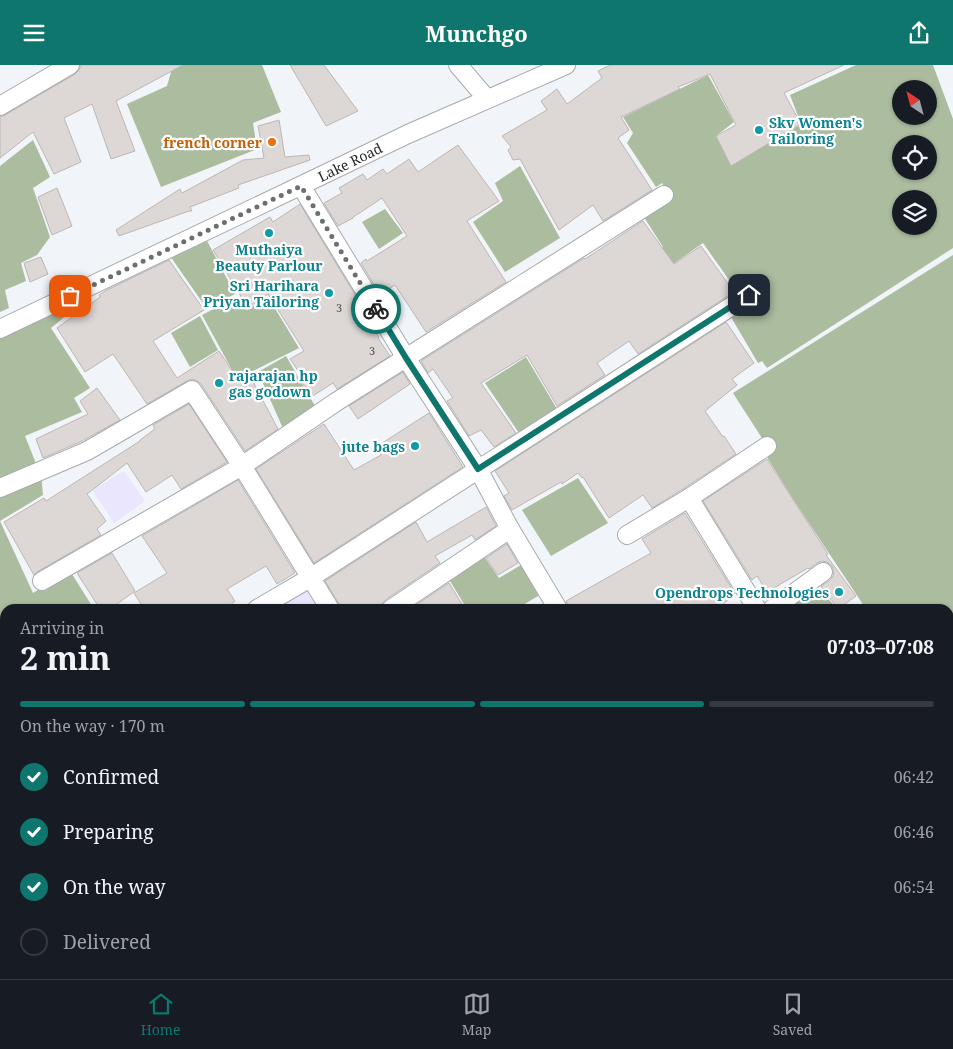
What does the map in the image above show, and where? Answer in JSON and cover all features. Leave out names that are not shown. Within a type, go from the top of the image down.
[{"type":"street","points":[[0,106],[70,65]]},
{"type":"street","points":[[458,65],[487,99]]},
{"type":"street","name":"Lake Road","points":[[0,329],[408,134],[566,65]]},
{"type":"street","points":[[301,186],[406,358],[478,469],[510,529],[555,604]]},
{"type":"street","points":[[42,581],[242,467],[336,402],[664,195]]},
{"type":"street","points":[[266,604],[310,578],[749,295]]},
{"type":"street","points":[[0,488],[87,451],[192,390],[327,604]]},
{"type":"street","points":[[628,535],[689,498],[767,446]]},
{"type":"street","points":[[689,498],[754,604]]},
{"type":"street","points":[[398,604],[510,529]]},
{"type":"street","points":[[779,604],[823,572]]},
{"type":"shaded area","points":[[124,471],[145,501],[114,523],[92,490]]},
{"type":"shaded area","points":[[308,585],[321,604],[278,604],[277,601]]},
{"type":"green space","points":[[173,65],[262,65],[281,112],[253,123],[257,149],[161,187],[127,104],[167,86]]},
{"type":"green space","points":[[856,65],[933,65],[953,119],[953,248],[767,368],[762,361],[758,363],[728,312],[739,294],[703,243],[652,279],[640,264],[663,247],[642,214],[669,195],[662,183],[656,187],[627,143],[633,133],[623,117],[708,75],[734,122],[716,136],[731,165],[801,124],[790,95]]},
{"type":"green space","points":[[33,140],[50,177],[33,188],[50,237],[37,255],[21,263],[26,281],[5,290],[9,308],[0,312],[0,166]]},
{"type":"green space","points":[[520,166],[560,238],[505,272],[473,222],[503,201],[495,183]]},
{"type":"green space","points":[[385,209],[403,233],[379,249],[362,222]]},
{"type":"green space","points":[[205,237],[235,294],[207,309],[168,253]]},
{"type":"green space","points":[[953,255],[953,604],[863,604],[768,459],[767,446],[733,393]]},
{"type":"green space","points":[[237,297],[247,310],[268,297],[299,348],[237,379],[202,315]]},
{"type":"green space","points":[[64,303],[69,313],[51,328],[90,388],[74,398],[82,412],[25,436],[37,466],[0,480],[0,334]]},
{"type":"green space","points":[[200,316],[218,350],[190,367],[171,333]]},
{"type":"green space","points":[[286,356],[318,411],[285,433],[258,372]]},
{"type":"green space","points":[[526,357],[557,409],[521,436],[485,383]]},
{"type":"green space","points":[[41,474],[43,495],[0,521],[0,493]]},
{"type":"green space","points":[[578,478],[608,523],[551,556],[522,510]]},
{"type":"green space","points":[[0,521],[33,593],[70,571],[91,604],[0,604]]},
{"type":"green space","points":[[481,552],[499,578],[526,562],[545,592],[525,604],[464,604],[447,576]]},
{"type":"green space","points":[[813,581],[833,604],[782,604]]},
{"type":"building","points":[[81,65],[183,65],[116,101],[135,151],[111,159],[92,104],[64,118],[81,162],[54,174],[33,132],[0,158],[0,117],[75,74]]},
{"type":"building","points":[[290,65],[324,65],[358,111],[326,126]]},
{"type":"building","points":[[610,65],[844,65],[784,93],[801,124],[731,166],[716,136],[736,125],[710,74],[678,87],[680,89],[621,117],[629,130],[618,138],[652,190],[603,221],[593,205],[559,230],[520,159],[513,160],[508,150],[511,147],[502,136],[547,110],[541,101],[557,89],[567,104],[602,78],[598,71]]},
{"type":"building","points":[[279,120],[285,157],[309,155],[310,160],[238,185],[239,188],[190,207],[192,211],[119,236],[116,230],[180,189],[182,193],[243,160],[264,158],[258,126]]},
{"type":"building","points":[[458,145],[499,201],[467,221],[506,282],[426,332],[395,285],[380,295],[361,263],[407,236],[382,198],[338,226],[324,203],[342,193],[339,188],[363,174],[367,180],[383,169],[387,174],[409,159],[418,172]]},
{"type":"building","points":[[57,188],[72,226],[52,235],[38,197]]},
{"type":"building","points":[[300,204],[362,306],[358,309],[379,337],[390,356],[337,389],[333,383],[311,397],[302,382],[305,381],[290,359],[304,351],[268,294],[248,308],[213,250],[270,217],[273,222]]},
{"type":"building","points":[[643,221],[674,264],[701,246],[734,292],[638,354],[629,341],[597,363],[605,375],[557,406],[527,355],[481,383],[516,433],[494,447],[481,430],[469,436],[447,401],[453,398],[433,369],[428,373],[421,361]]},
{"type":"building","points":[[41,257],[48,274],[30,282],[24,263]]},
{"type":"building","points":[[169,260],[204,310],[153,341],[177,378],[219,351],[240,382],[250,376],[278,429],[245,451],[201,384],[197,381],[192,379],[187,381],[147,404],[113,354],[85,372],[57,328],[107,290]]},
{"type":"building","points":[[726,322],[754,363],[732,379],[737,385],[705,411],[736,454],[652,508],[643,495],[609,518],[583,477],[578,473],[562,484],[561,482],[512,510],[504,496],[509,493],[495,471]]},
{"type":"building","points":[[403,372],[410,384],[358,419],[349,406]]},
{"type":"building","points":[[97,388],[120,420],[82,441],[43,458],[36,439],[88,414],[80,401]]},
{"type":"building","points":[[189,404],[227,462],[181,489],[172,475],[146,492],[127,463],[87,494],[106,521],[97,529],[101,535],[34,575],[4,522],[44,498],[46,501],[140,441],[155,429],[153,425]]},
{"type":"building","points":[[429,413],[463,467],[314,563],[256,469],[324,424],[354,470],[381,455],[376,447]]},
{"type":"building","points":[[767,459],[828,554],[826,555],[856,596],[845,604],[834,604],[821,586],[829,581],[834,571],[832,566],[822,561],[767,592],[757,576],[752,580],[703,501]]},
{"type":"building","points":[[238,480],[295,573],[277,584],[266,566],[227,589],[235,601],[232,604],[141,604],[134,593],[167,573],[142,536]]},
{"type":"building","points":[[486,507],[496,526],[475,540],[472,535],[435,556],[440,563],[385,600],[382,604],[339,604],[325,581],[416,522],[427,542]]},
{"type":"building","points":[[685,513],[735,594],[723,604],[567,604],[566,601],[651,553],[642,539]]},
{"type":"building","points":[[507,544],[518,563],[498,575],[486,558]]},
{"type":"building","points":[[112,553],[135,591],[117,604],[97,604],[77,573]]},
{"type":"building","points":[[449,583],[462,604],[418,604]]},
{"type":"way so far","points":[[70,296],[301,186],[376,309]]},
{"type":"place","name":"Skv Women's Tailoring","points":[[759,130]]},
{"type":"place","name":"french corner","points":[[272,142]]},
{"type":"place","name":"Muthaiya Beauty Parlour","points":[[269,233]]},
{"type":"place","name":"Sri Harihara Priyan Tailoring","points":[[329,293]]},
{"type":"place","name":"rajarajan hp gas godown","points":[[219,383]]},
{"type":"place","name":"jute bags","points":[[415,446]]},
{"type":"place","name":"Opendrops Technologies","points":[[839,592]]},
{"type":"route","points":[[376,309],[478,469],[749,295]]}]
